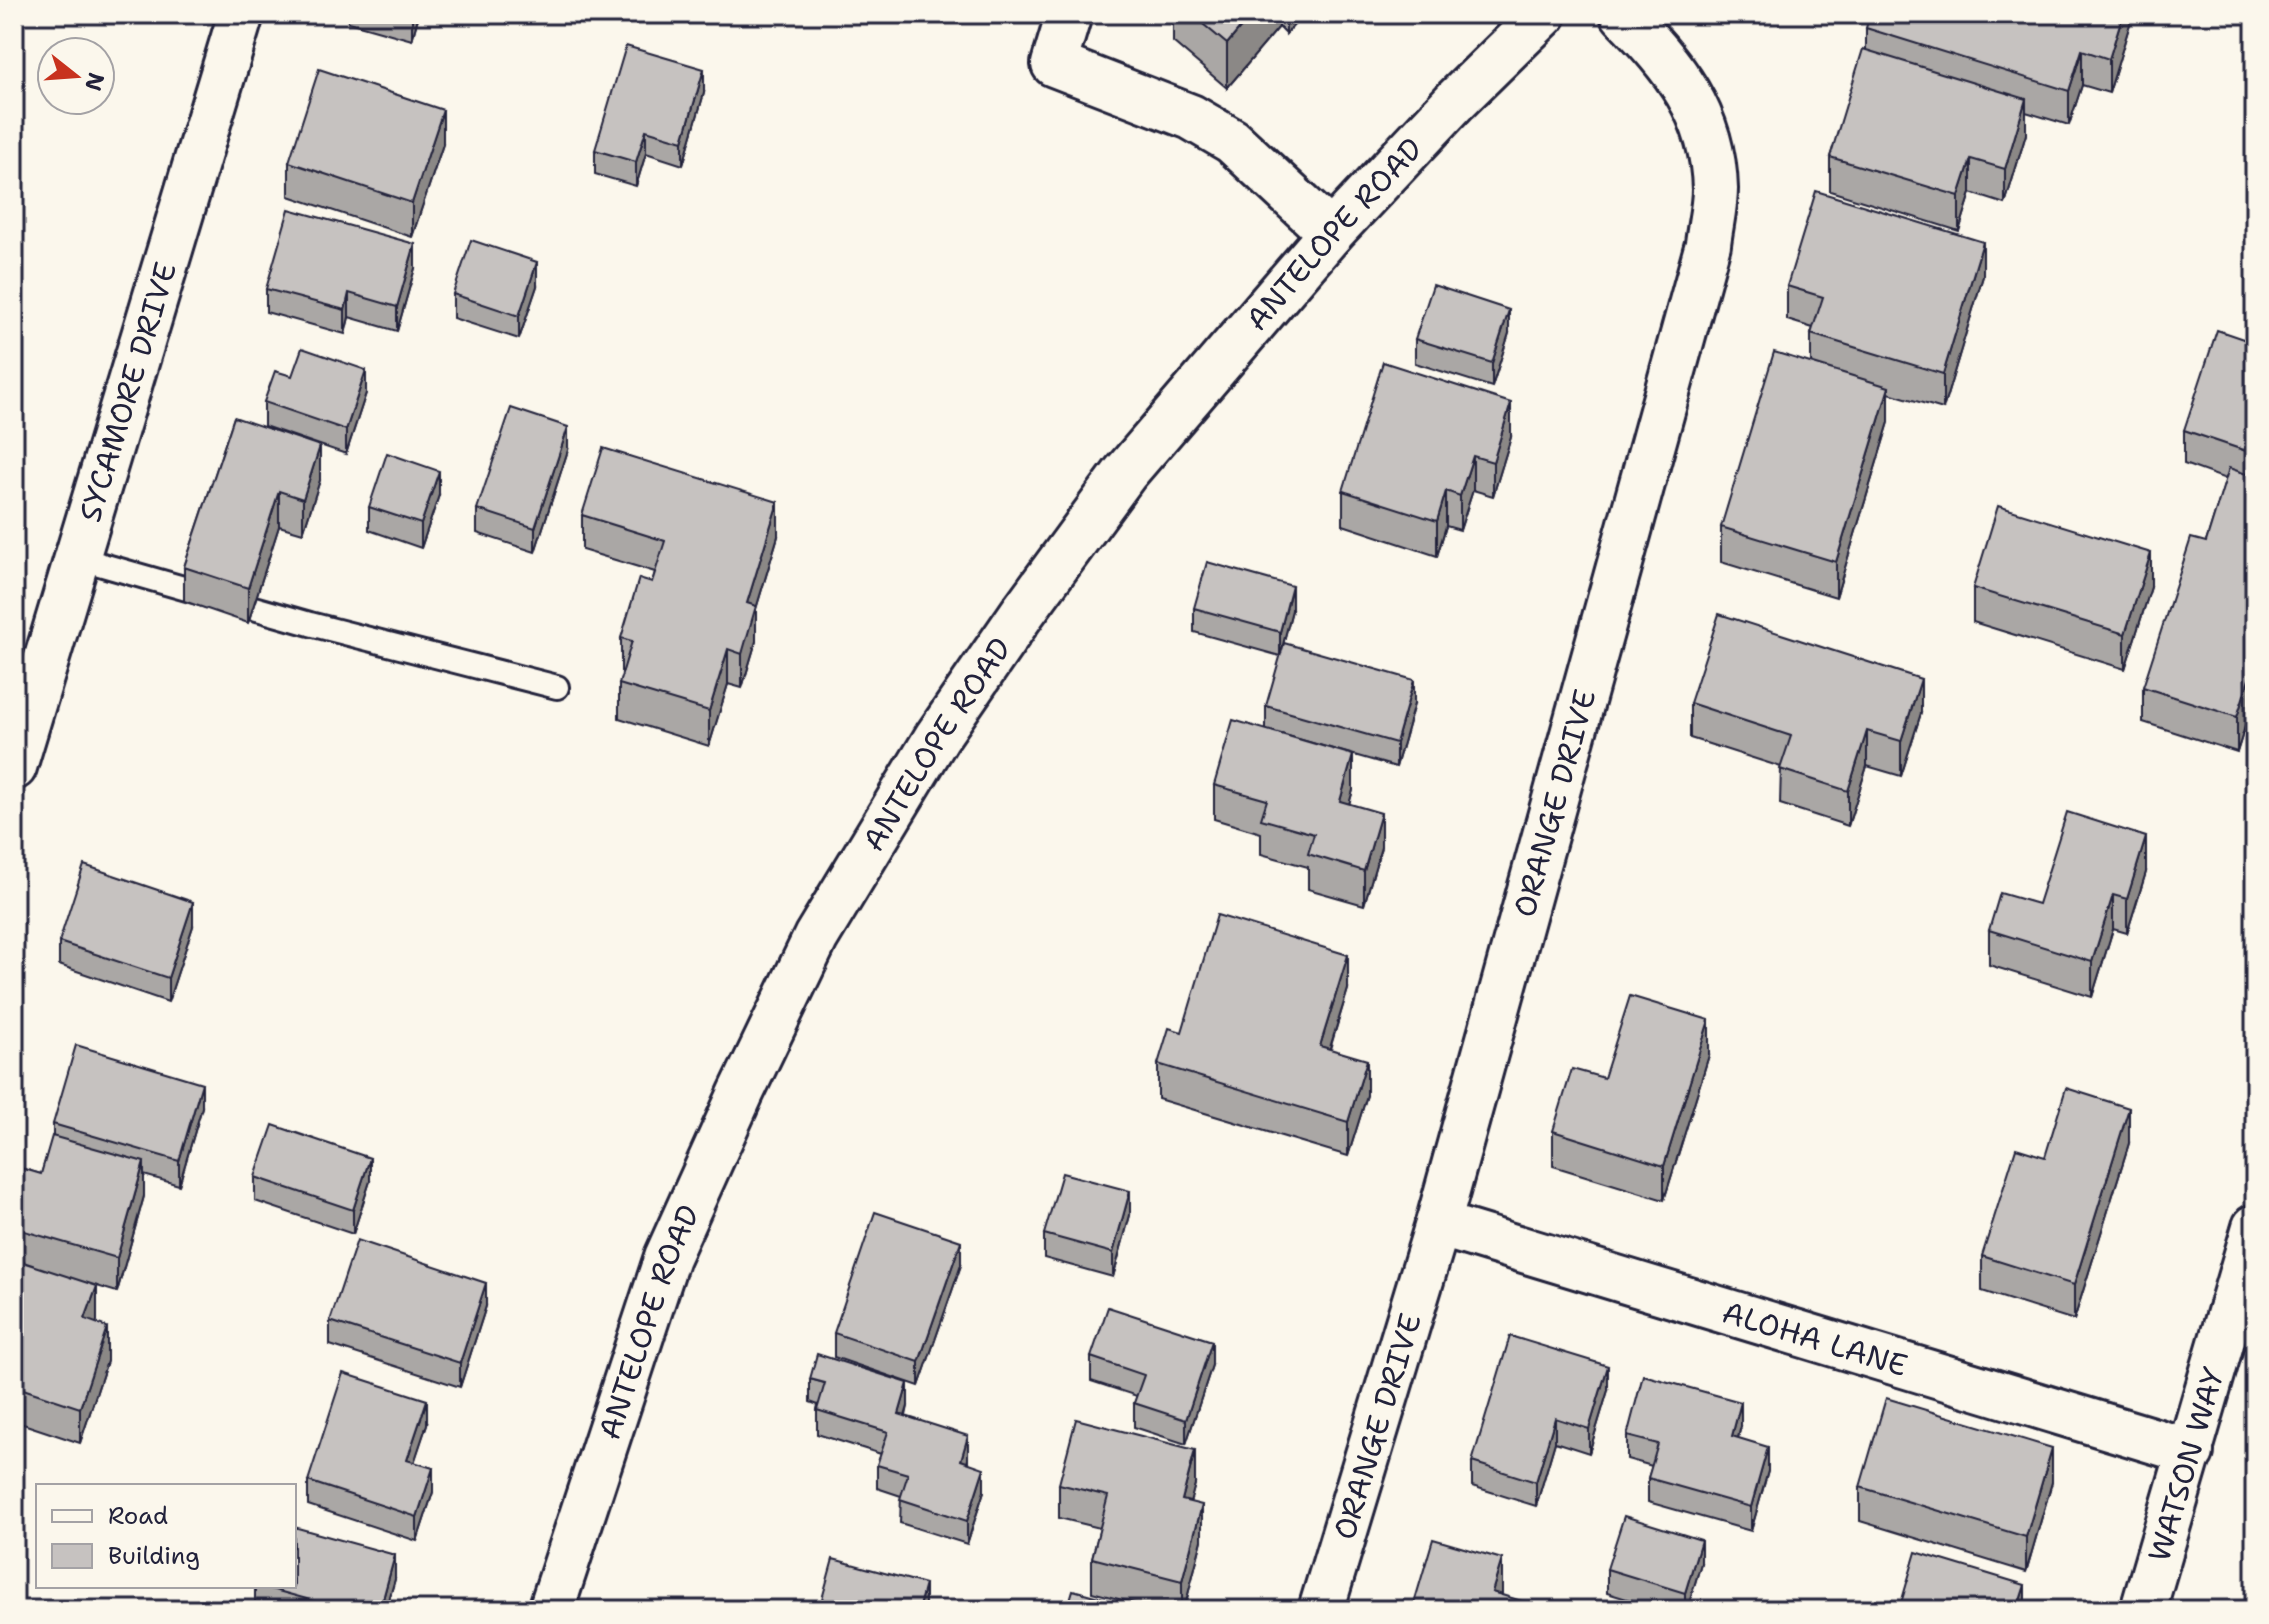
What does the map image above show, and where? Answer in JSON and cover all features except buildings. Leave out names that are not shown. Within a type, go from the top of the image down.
[{"type":"street","name":"SYCAMORE DRIVE","points":[[14,767],[241,14]]},
{"type":"street","points":[[1069,14],[1054,64],[1191,117],[1232,141],[1331,233]]},
{"type":"street","name":"ANTELOPE ROAD","points":[[551,1610],[667,1257],[816,937],[937,737],[1125,473],[1331,233],[1456,100],[1544,14]]},
{"type":"street","name":"ORANGE DRIVE","points":[[1321,1610],[1438,1224],[1708,244],[1715,192],[1712,157],[1703,123],[1689,91],[1665,57],[1623,14]]},
{"type":"street","name":"ALOHA LANE","points":[[1438,1224],[2191,1452]]},
{"type":"street","name":"WATSON WAY","points":[[2143,1610],[2253,1239]]},
{"type":"lane","points":[[78,558],[310,624],[557,687]]}]
